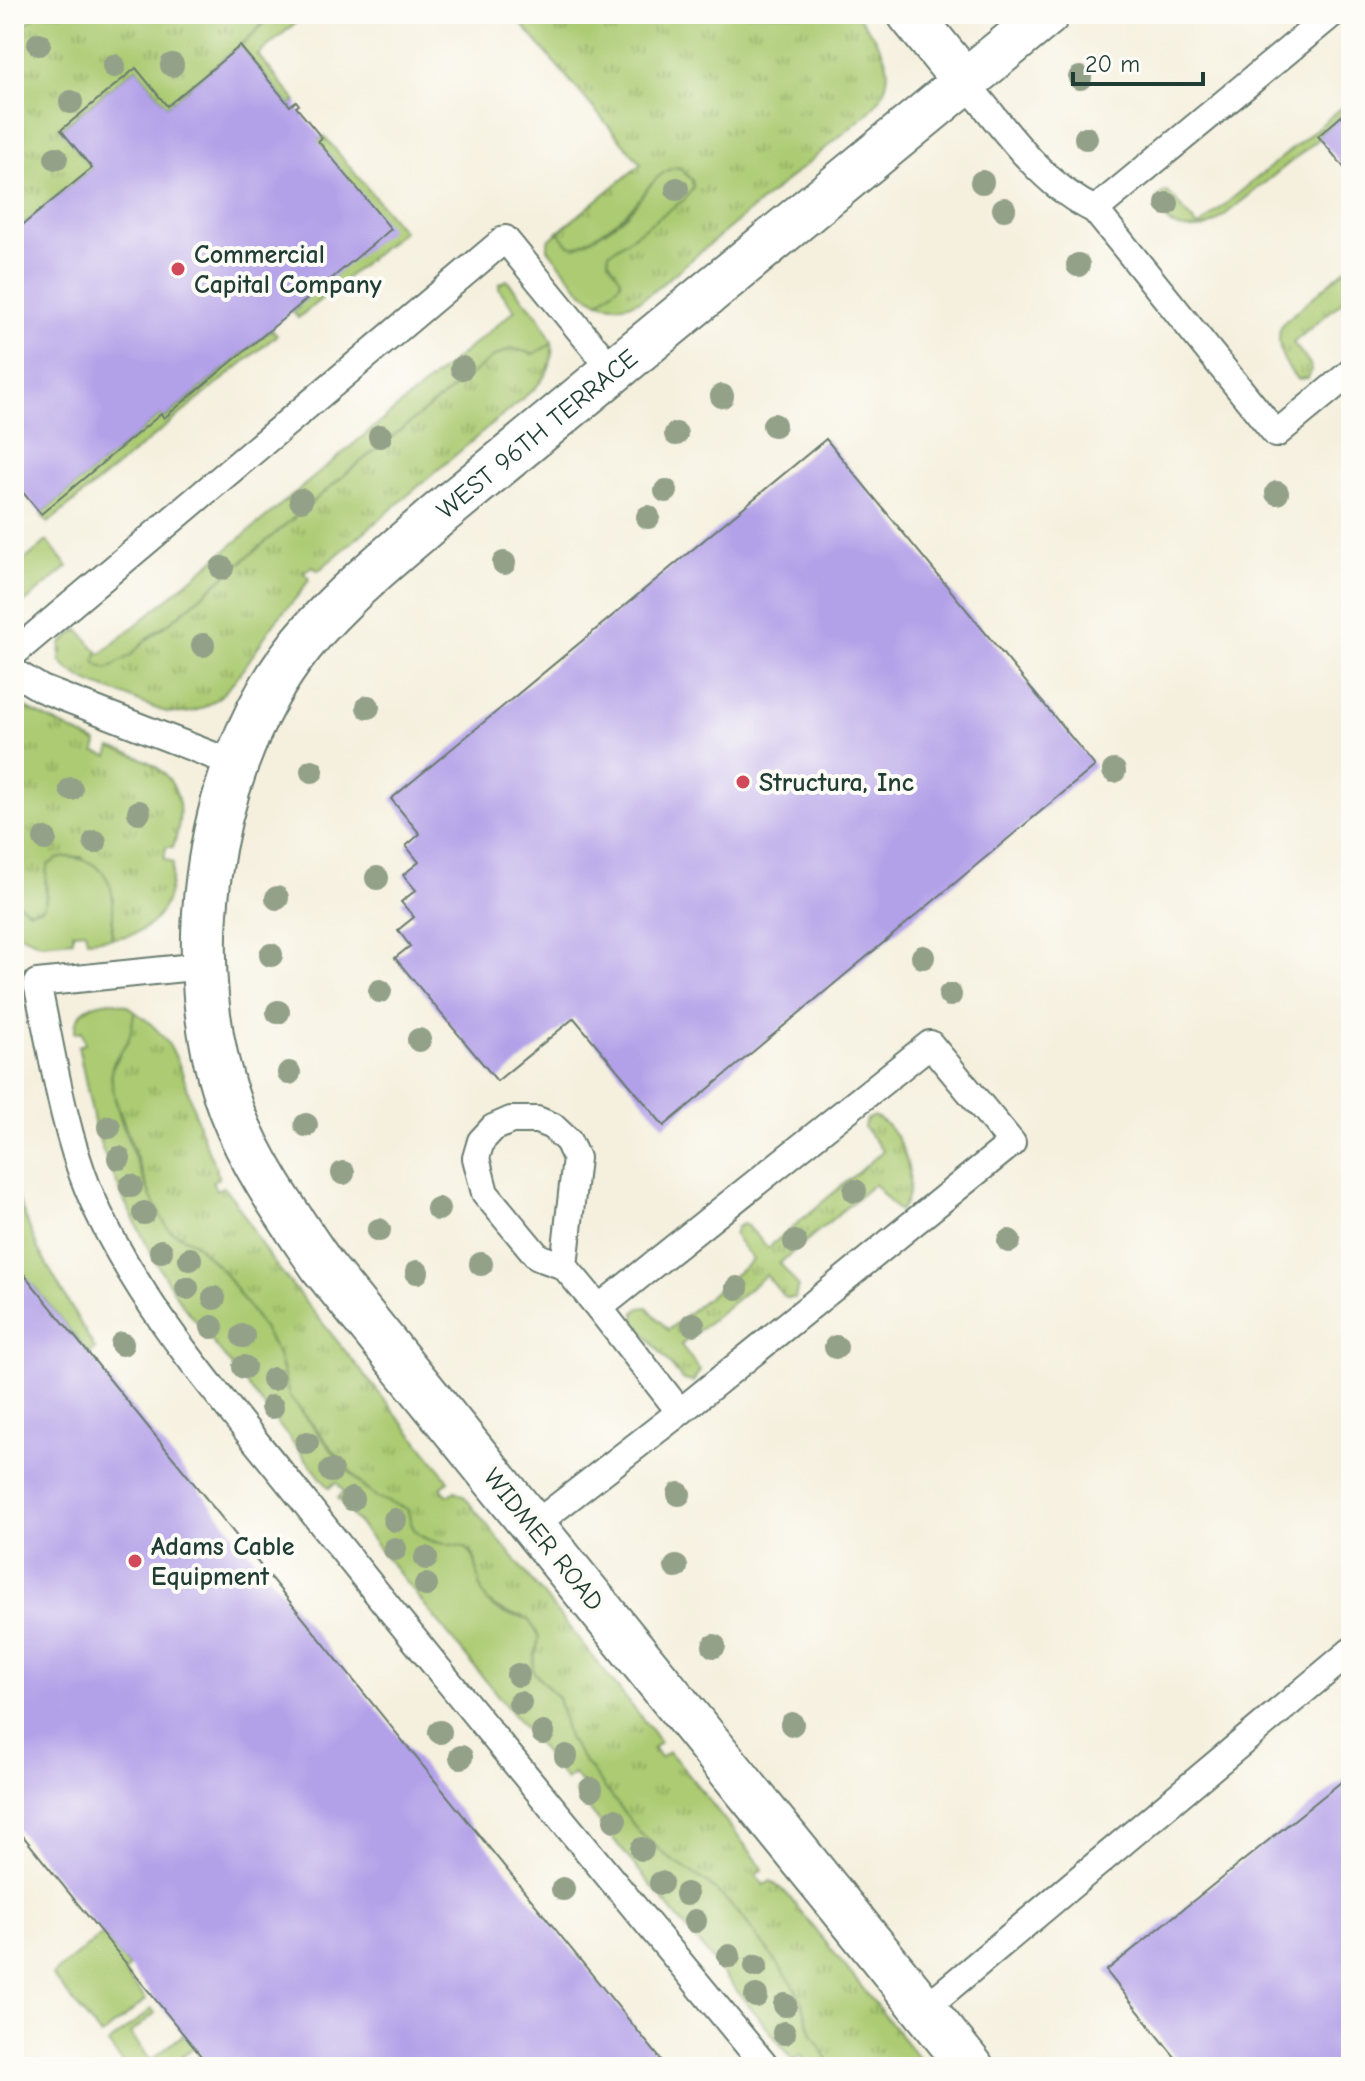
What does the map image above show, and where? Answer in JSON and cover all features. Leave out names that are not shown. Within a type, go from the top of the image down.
[{"type":"street","points":[[910,14],[965,82]]},
{"type":"street","name":"WEST 96TH TERRACE","points":[[203,966],[204,919],[210,879],[220,819],[235,764],[259,712],[290,660],[324,619],[352,590],[438,515],[1047,14]]},
{"type":"street","name":"WIDMER ROAD","points":[[203,966],[214,1056],[232,1112],[258,1167],[323,1267],[971,2067]]},
{"type":"lane","points":[[1095,210],[1332,14]]},
{"type":"lane","points":[[965,82],[1053,184],[1072,199],[1095,210],[1276,434],[1351,372]]},
{"type":"lane","points":[[14,653],[505,239],[614,372]]},
{"type":"lane","points":[[14,672],[42,689],[235,764]]},
{"type":"lane","points":[[203,966],[25,985],[88,1188],[132,1275],[161,1320],[345,1554],[766,2067]]},
{"type":"lane","points":[[533,1526],[680,1412],[1012,1143],[930,1044],[599,1308]]},
{"type":"lane","points":[[564,1266],[576,1158],[568,1141],[552,1126],[537,1120],[511,1120],[493,1128],[481,1141],[476,1158],[485,1193],[538,1257],[564,1266],[680,1412]]},
{"type":"lane","points":[[924,2009],[1351,1651]]},
{"type":"green space","points":[[38,14],[263,14],[265,18],[257,31],[167,106],[136,68],[61,129],[92,168],[14,232],[14,33]]},
{"type":"green space","points":[[263,14],[299,14],[301,18],[258,55],[296,101],[290,106],[240,46],[264,24]]},
{"type":"green space","points":[[513,14],[856,14],[882,50],[888,74],[886,86],[868,113],[651,293],[632,303],[606,304],[599,302],[621,282],[608,259],[609,253],[685,199],[651,184],[635,204],[608,228],[576,247],[569,245],[558,232],[641,164]]},
{"type":"green space","points":[[1351,100],[1351,108],[1318,135],[1320,138],[1216,222],[1197,229],[1188,229],[1179,228],[1165,218],[1158,198],[1168,192],[1198,227]]},
{"type":"green space","points":[[324,136],[403,231],[298,318],[293,312],[299,307],[318,141]]},
{"type":"green space","points":[[678,167],[692,180],[693,187],[685,199],[609,253],[608,260],[621,279],[619,285],[599,302],[583,293],[548,249],[548,241],[558,232],[569,245],[576,247],[595,237],[624,217],[661,174]]},
{"type":"green space","points":[[1351,264],[1351,294],[1293,343],[1310,364],[1311,371],[1308,378],[1297,379],[1282,354],[1279,340],[1281,325]]},
{"type":"green space","points":[[507,280],[540,318],[552,342],[550,345],[533,354],[512,348],[493,357],[355,466],[130,656],[107,669],[97,665],[98,652],[101,654],[515,310],[499,289],[499,284]]},
{"type":"green space","points":[[272,329],[277,335],[48,523],[41,514],[161,414],[165,418]]},
{"type":"green space","points":[[552,342],[549,367],[535,388],[318,571],[313,566],[304,572],[309,579],[302,590],[225,692],[212,702],[198,710],[167,712],[89,682],[60,661],[61,644],[78,629],[98,652],[96,656],[112,667],[174,619],[355,466],[493,357],[512,348],[533,354]]},
{"type":"green space","points":[[47,541],[68,567],[14,611],[14,569]]},
{"type":"green space","points":[[14,702],[97,743],[95,752],[108,756],[111,748],[130,754],[147,761],[170,781],[177,794],[179,809],[173,847],[166,847],[164,859],[173,863],[172,878],[159,915],[140,931],[112,938],[113,917],[82,857],[66,857],[45,881],[44,906],[40,910],[30,911],[14,900]]},
{"type":"green space","points":[[66,857],[96,866],[108,880],[113,901],[112,938],[87,940],[85,931],[73,932],[73,940],[41,943],[14,932],[14,900],[29,911],[42,908],[46,898],[48,865]]},
{"type":"green space","points":[[110,1001],[126,1005],[134,1011],[129,1037],[113,1063],[112,1080],[129,1143],[170,1231],[193,1242],[222,1270],[278,1355],[289,1396],[364,1488],[378,1498],[407,1509],[412,1525],[423,1537],[466,1548],[476,1564],[485,1599],[503,1613],[528,1619],[539,1636],[532,1670],[558,1698],[568,1738],[640,1833],[670,1859],[706,1882],[743,1918],[790,1980],[801,2000],[812,2034],[832,2067],[809,2067],[801,2055],[794,2061],[575,1792],[582,1785],[574,1774],[566,1780],[338,1498],[344,1492],[336,1482],[329,1488],[179,1300],[124,1200],[94,1122],[78,1046],[85,1044],[82,1031],[75,1033],[75,1026],[85,1010]]},
{"type":"green space","points":[[134,1011],[163,1036],[179,1064],[219,1178],[212,1181],[216,1190],[223,1187],[230,1195],[271,1259],[438,1466],[448,1481],[441,1488],[448,1496],[455,1491],[463,1495],[649,1727],[660,1742],[653,1748],[660,1758],[668,1752],[676,1759],[763,1869],[756,1875],[764,1885],[771,1881],[786,1893],[926,2067],[832,2067],[812,2034],[801,2000],[743,1918],[706,1882],[670,1859],[640,1834],[583,1760],[568,1738],[558,1698],[532,1670],[536,1641],[522,1616],[501,1610],[484,1596],[471,1551],[423,1537],[412,1527],[407,1509],[378,1499],[364,1488],[289,1396],[278,1355],[261,1325],[222,1270],[193,1242],[170,1231],[152,1200],[113,1093],[111,1070],[127,1042]]},
{"type":"green space","points":[[873,1116],[893,1132],[906,1159],[909,1188],[906,1201],[899,1211],[874,1184],[780,1263],[798,1286],[795,1298],[785,1298],[766,1275],[681,1345],[700,1370],[693,1382],[683,1380],[635,1322],[635,1312],[647,1307],[668,1330],[753,1260],[734,1235],[737,1227],[743,1224],[768,1248],[883,1151],[864,1127],[866,1120]]},
{"type":"green space","points":[[14,1189],[38,1249],[95,1349],[89,1354],[14,1262]]},
{"type":"green space","points":[[103,1934],[129,1967],[124,1972],[146,2000],[101,2036],[52,1975]]},
{"type":"green space","points":[[152,2009],[155,2013],[130,2034],[151,2060],[184,2034],[194,2047],[170,2067],[126,2067],[108,2044]]},
{"type":"building","name":"Commercial Capital Company","points":[[240,46],[290,106],[296,101],[299,105],[296,107],[322,138],[318,141],[391,229],[164,418],[161,414],[41,514],[14,482],[14,232],[92,168],[61,130],[136,68],[167,106]]},
{"type":"building","points":[[1351,108],[1351,176],[1318,136]]},
{"type":"building","name":"Structura, Inc","points":[[826,439],[1095,766],[664,1126],[574,1018],[497,1081],[395,958],[410,946],[398,930],[414,917],[401,902],[416,890],[403,875],[419,862],[406,846],[420,834],[391,799]]},
{"type":"building","name":"Adams Cable Equipment","points":[[14,1262],[667,2067],[210,2067],[14,1825]]},
{"type":"building","points":[[1351,1774],[1351,2067],[1183,2067],[1106,1971]]},
{"type":"place","name":"Commercial Capital Company","points":[[178,269]]},
{"type":"place","name":"Structura, Inc","points":[[743,782]]},
{"type":"place","name":"Adams Cable Equipment","points":[[135,1561]]}]
